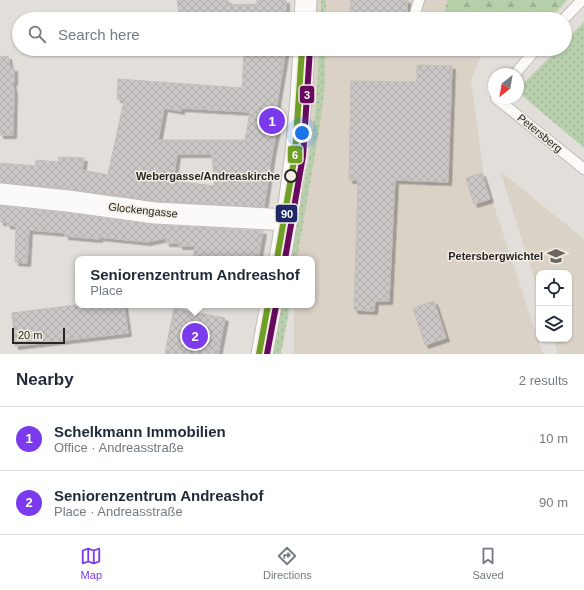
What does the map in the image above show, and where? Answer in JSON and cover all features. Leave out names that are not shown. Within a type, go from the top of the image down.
[{"type":"street","points":[[305,12],[306,0]]},
{"type":"street","points":[[281,256],[297,155],[304,56]]},
{"type":"street","name":"Glockengasse","points":[[0,194],[68,201],[155,213],[287,220]]},
{"type":"street","points":[[262,354],[270,308]]},
{"type":"lane","points":[[415,12],[418,0]]},
{"type":"lane","points":[[571,12],[582,0]]},
{"type":"lane","points":[[520,68],[530,56]]},
{"type":"lane","name":"Petersberg","points":[[504,104],[584,168]]},
{"type":"shaded area","points":[[303,0],[503,0],[499,12],[303,12]]},
{"type":"shaded area","points":[[302,56],[481,56],[471,80],[484,176],[536,333],[536,342],[539,342],[543,354],[294,354],[294,308],[315,308],[315,256],[295,256],[296,160]]},
{"type":"shaded area","name":"Petersbergwichtel","points":[[500,171],[584,239],[584,354],[558,354],[555,342],[572,342],[572,270],[536,270],[536,284]]},
{"type":"green space","points":[[321,0],[326,0],[326,12],[321,12]]},
{"type":"green space","points":[[448,0],[567,0],[556,12],[444,12]]},
{"type":"green space","points":[[584,22],[584,148],[524,97],[524,83],[551,56],[572,56],[572,34]]},
{"type":"green space","points":[[319,56],[325,56],[325,86],[319,131],[298,256],[292,256],[310,151],[316,107]]},
{"type":"green space","points":[[281,308],[289,308],[281,354],[273,354]]},
{"type":"building","points":[[177,0],[228,0],[229,5],[257,4],[257,0],[286,0],[286,12],[179,12]]},
{"type":"building","points":[[351,0],[407,0],[407,12],[350,12]]},
{"type":"building","points":[[8,56],[10,68],[14,68],[14,82],[12,82],[14,91],[13,135],[0,135],[0,57]]},
{"type":"building","points":[[244,56],[285,56],[276,109],[281,110],[272,153],[264,207],[156,201],[69,189],[0,182],[0,163],[36,166],[36,160],[58,162],[59,157],[84,158],[82,170],[108,175],[124,100],[117,99],[118,79],[242,88]],"holes":[[[164,108],[181,111],[181,108],[250,112],[245,140],[158,140]],[[177,154],[212,154],[215,186],[173,181]]]},
{"type":"building","points":[[417,65],[452,66],[448,182],[395,180],[389,301],[375,301],[374,311],[354,310],[358,180],[349,180],[351,81],[417,82]]},
{"type":"building","points":[[482,173],[490,199],[474,204],[466,178]]},
{"type":"building","points":[[0,206],[67,213],[154,225],[263,231],[259,256],[193,256],[195,246],[179,246],[179,243],[166,243],[166,238],[147,242],[99,237],[99,239],[65,236],[65,233],[29,230],[27,263],[15,262],[16,226],[7,225],[7,222],[0,222]]},
{"type":"building","points":[[434,301],[446,338],[425,345],[413,308]]},
{"type":"building","points":[[75,305],[75,308],[124,308],[128,333],[15,346],[12,313]]},
{"type":"building","points":[[174,308],[225,318],[218,354],[165,354]]},
{"type":"transit line","name":"6","points":[[278,256],[295,155],[302,56]]},
{"type":"transit line","name":"90","points":[[280,256],[296,154],[303,56]]},
{"type":"transit line","name":"3","points":[[286,256],[303,156],[310,56]]},
{"type":"transit line","name":"6","points":[[259,354],[267,308]]},
{"type":"transit line","name":"90","points":[[262,354],[270,308]]},
{"type":"transit line","name":"3","points":[[267,354],[276,308]]},
{"type":"place","name":"Schelkmann Immobilien","points":[[272,121]]},
{"type":"place","name":"Webergasse/Andreaskirche","points":[[291,176]]},
{"type":"place","name":"Petersbergwichtel","points":[[556,256]]},
{"type":"place","name":"Seniorenzentrum Andreashof","points":[[195,336]]}]
